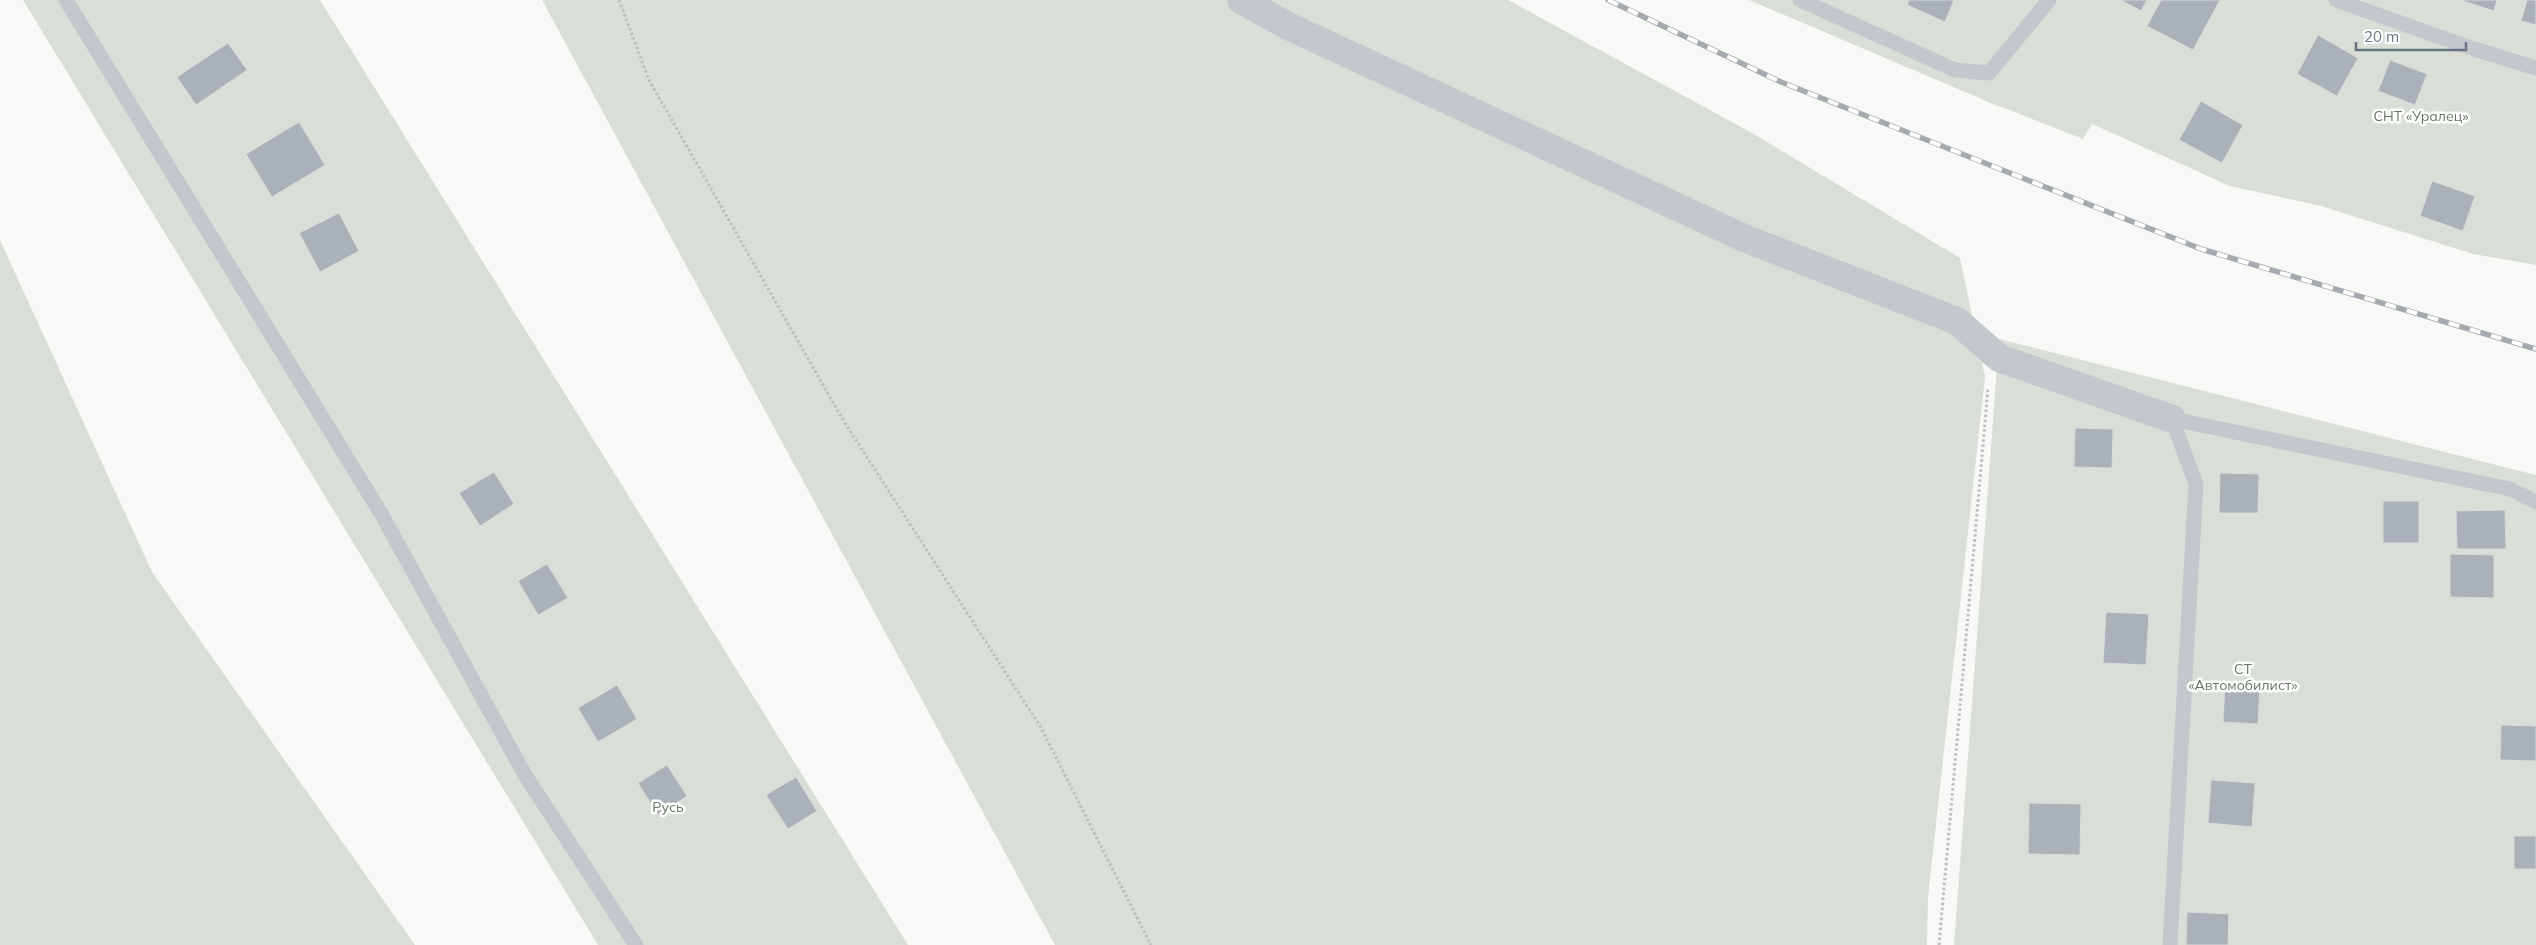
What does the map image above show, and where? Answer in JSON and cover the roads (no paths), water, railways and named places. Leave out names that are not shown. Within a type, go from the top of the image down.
[{"type":"street","points":[[1241,0],[1288,26],[1744,238],[1957,321],[1999,358],[2172,419]]},
{"type":"lane","points":[[66,0],[382,515],[525,775],[636,945]]},
{"type":"lane","points":[[1800,0],[1955,70],[1989,73],[2049,0]]},
{"type":"lane","points":[[2336,0],[2431,34],[2536,68]]},
{"type":"lane","points":[[2172,419],[2510,489],[2536,502]]},
{"type":"lane","points":[[2170,945],[2196,484],[2172,419]]},
{"type":"railway","points":[[1608,0],[1781,82],[2201,249],[2536,349]]},
{"type":"park label","name":"СНТ «Уралец»","points":[[2421,116]]},
{"type":"park label","name":"СТ «Автомобилист»","points":[[2243,678]]},
{"type":"park label","name":"Русь","points":[[668,807]]}]
